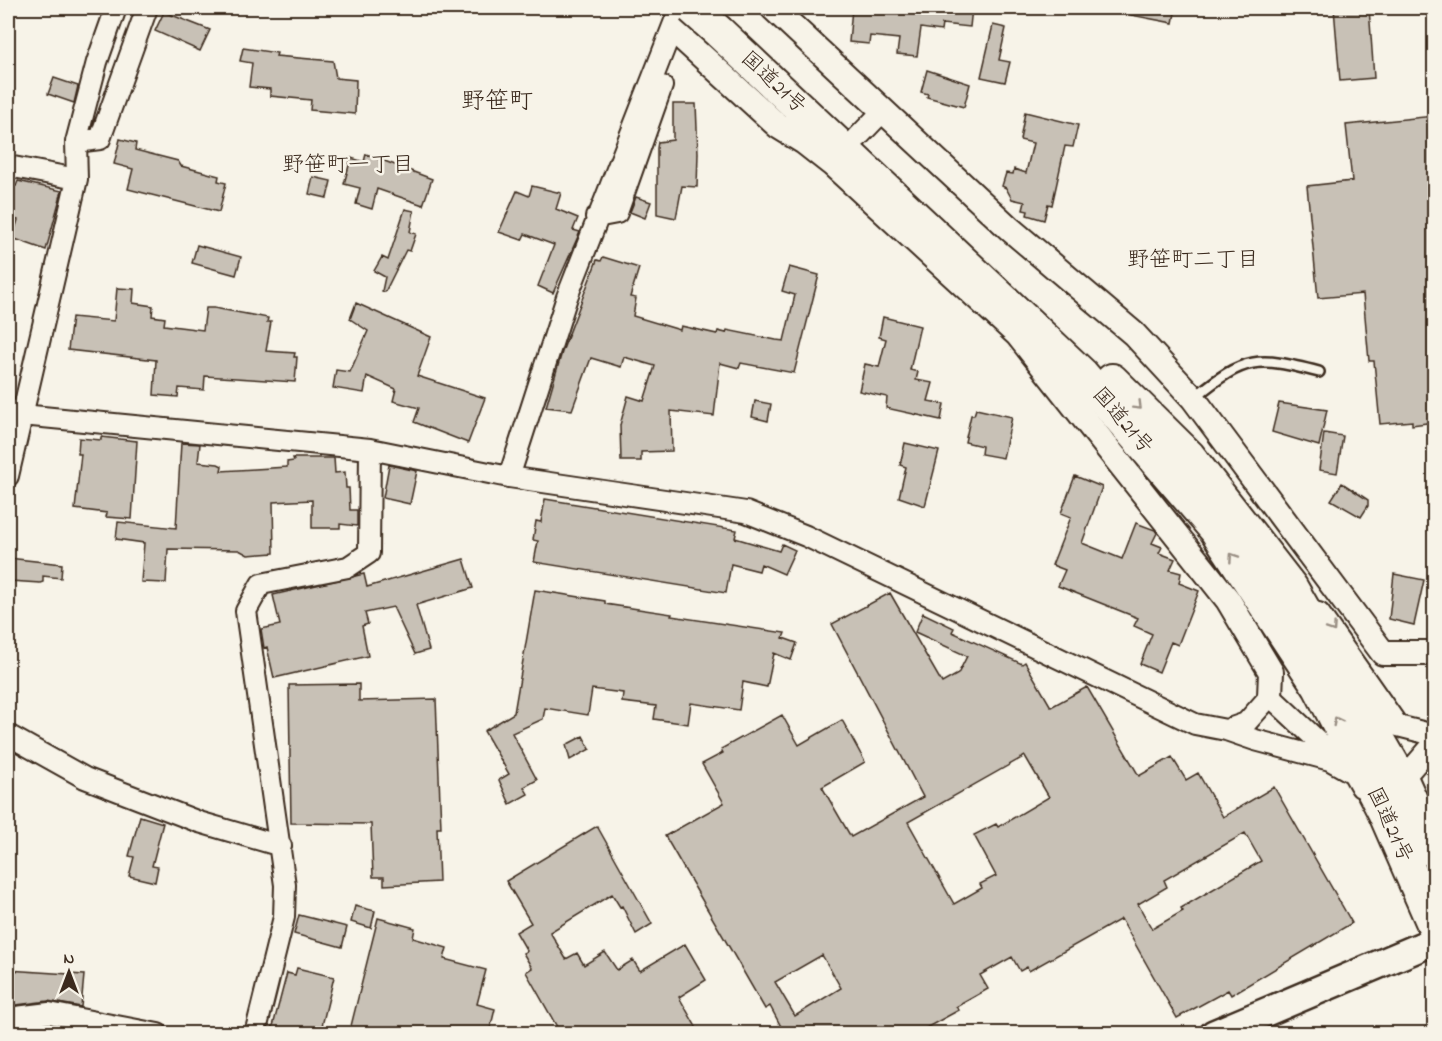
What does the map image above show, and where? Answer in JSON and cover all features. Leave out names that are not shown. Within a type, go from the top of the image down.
[{"type":"highway","name":"国道21号","points":[[692,8],[714,18],[1113,381],[1180,448],[1291,587],[1402,780],[1434,852]]},
{"type":"highway","name":"国道21号","points":[[714,18],[1082,374],[1215,529],[1319,687],[1384,812],[1434,926]]},
{"type":"main road","points":[[1214,1034],[1434,941]]},
{"type":"street","points":[[8,476],[15,412],[77,179],[76,142],[97,62],[116,8]]},
{"type":"street","points":[[76,142],[130,8]]},
{"type":"street","points":[[76,142],[100,139],[147,8]]},
{"type":"street","points":[[508,477],[567,297],[596,217],[680,8]]},
{"type":"street","points":[[773,8],[1018,236],[1134,334],[1193,398],[1383,653],[1434,652]]},
{"type":"street","points":[[596,217],[617,213],[680,36],[714,18]]},
{"type":"street","points":[[680,36],[778,126],[835,161],[1018,335],[1228,600],[1271,672],[1270,696],[1246,723],[1226,730]]},
{"type":"street","points":[[857,138],[883,111]]},
{"type":"street","points":[[8,166],[77,179]]},
{"type":"street","points":[[15,412],[370,449],[508,477],[746,512],[806,536],[1195,724],[1226,730],[1330,760],[1353,773],[1368,799],[1384,812]]},
{"type":"street","points":[[255,1034],[284,917],[285,885],[246,611],[261,584],[348,567],[369,553],[370,449]]},
{"type":"street","points":[[1291,587],[1326,619],[1398,726],[1434,735]]},
{"type":"street","points":[[1270,696],[1320,743],[1330,760]]},
{"type":"street","points":[[8,735],[85,778],[199,822],[281,846]]},
{"type":"street","points":[[1402,780],[1434,743]]},
{"type":"street","points":[[8,1018],[49,1013],[158,1034]]},
{"type":"lane","points":[[1193,398],[1222,374],[1246,363],[1282,363],[1319,372]]},
{"type":"building","points":[[852,8],[972,8],[970,27],[942,24],[941,31],[921,28],[917,56],[897,54],[899,39],[870,36],[869,44],[849,42]]},
{"type":"building","points":[[1132,8],[1176,8],[1173,23],[1131,15]]},
{"type":"building","points":[[1334,8],[1369,8],[1374,78],[1340,81]]},
{"type":"building","points":[[164,12],[210,30],[200,51],[155,31]]},
{"type":"building","points":[[993,25],[1006,28],[999,60],[1010,62],[1005,82],[981,77]]},
{"type":"building","points":[[243,48],[277,53],[276,56],[333,61],[336,78],[356,80],[355,114],[310,110],[311,100],[270,96],[270,89],[249,87],[252,63],[240,61]]},
{"type":"building","points":[[927,70],[970,84],[964,107],[927,97],[928,94],[921,92]]},
{"type":"building","points":[[54,78],[78,86],[74,103],[48,94]]},
{"type":"building","points":[[673,104],[696,104],[698,153],[697,187],[682,186],[676,218],[657,214],[657,148],[658,142],[673,140]]},
{"type":"building","points":[[1025,112],[1078,125],[1073,147],[1065,146],[1052,205],[1048,204],[1044,220],[1027,215],[1028,211],[1023,210],[1025,202],[1012,199],[1006,188],[1002,186],[1006,173],[1013,174],[1014,169],[1026,173],[1033,143],[1020,140]]},
{"type":"building","points":[[1434,116],[1434,422],[1412,425],[1412,421],[1380,424],[1374,361],[1369,361],[1363,294],[1318,298],[1307,186],[1352,181],[1346,125]]},
{"type":"building","points":[[120,139],[136,143],[135,150],[178,161],[181,166],[219,176],[218,181],[226,183],[219,212],[128,189],[133,169],[114,164]]},
{"type":"building","points":[[366,154],[432,179],[423,205],[377,189],[372,209],[356,204],[360,188],[344,184],[351,158],[364,162]]},
{"type":"building","points":[[313,177],[331,181],[327,198],[309,194]]},
{"type":"building","points":[[18,181],[62,191],[46,250],[12,238],[18,220],[11,218],[12,215],[8,214],[8,183],[16,186]]},
{"type":"building","points":[[532,186],[561,193],[556,209],[578,218],[573,230],[580,232],[553,293],[538,286],[554,245],[525,234],[522,240],[499,232],[517,191],[529,196]]},
{"type":"building","points":[[636,197],[651,202],[645,218],[630,212]]},
{"type":"building","points":[[405,209],[414,211],[410,232],[416,234],[410,251],[406,250],[385,292],[382,291],[385,277],[374,271],[382,257],[388,260]]},
{"type":"building","points":[[197,245],[241,257],[236,275],[192,263]]},
{"type":"building","points":[[603,257],[639,268],[630,297],[636,298],[633,316],[680,330],[681,326],[717,334],[718,331],[726,333],[727,330],[784,341],[795,295],[782,291],[789,267],[819,275],[794,373],[741,363],[739,368],[720,363],[714,416],[671,411],[672,451],[641,452],[641,461],[621,461],[620,425],[628,396],[644,401],[655,366],[624,357],[621,367],[591,358],[572,410],[546,407],[562,352],[597,260],[601,261]]},
{"type":"building","points":[[117,288],[134,289],[133,303],[153,306],[152,316],[165,318],[164,325],[203,330],[206,308],[268,318],[267,322],[271,322],[266,351],[295,353],[294,357],[297,357],[295,382],[205,376],[204,390],[179,388],[178,397],[154,395],[156,360],[68,350],[72,317],[114,321]]},
{"type":"building","points":[[356,303],[431,337],[417,376],[485,398],[468,443],[414,422],[419,408],[393,401],[396,389],[367,376],[364,393],[333,388],[336,370],[350,372],[368,331],[350,319]]},
{"type":"building","points":[[883,317],[920,326],[910,370],[918,372],[916,380],[933,383],[928,401],[944,404],[941,420],[886,408],[887,397],[859,391],[865,364],[879,367],[886,339],[879,337]]},
{"type":"building","points":[[755,401],[771,404],[768,421],[752,417]]},
{"type":"building","points":[[1279,403],[1327,410],[1319,446],[1272,432]]},
{"type":"building","points":[[976,409],[1012,417],[1003,458],[981,454],[982,446],[965,442],[971,415],[974,415]]},
{"type":"building","points":[[1324,433],[1343,436],[1337,473],[1319,470]]},
{"type":"building","points":[[101,437],[137,441],[132,519],[106,517],[107,513],[75,509],[81,454],[78,454],[79,438],[101,440]]},
{"type":"building","points":[[181,443],[200,444],[198,462],[218,464],[222,466],[221,471],[287,467],[287,462],[294,461],[293,458],[334,458],[335,473],[345,472],[346,488],[349,488],[350,510],[357,510],[357,526],[340,524],[340,528],[312,528],[312,500],[273,502],[274,553],[248,555],[239,550],[168,549],[166,583],[141,582],[144,543],[116,539],[118,522],[176,528]]},
{"type":"building","points":[[905,443],[939,451],[925,506],[899,497],[906,467],[900,465]]},
{"type":"building","points":[[389,465],[417,471],[410,504],[383,498]]},
{"type":"building","points":[[1075,476],[1102,487],[1082,543],[1122,559],[1136,523],[1155,530],[1157,533],[1152,543],[1162,547],[1159,553],[1175,559],[1170,570],[1181,573],[1179,583],[1199,591],[1178,645],[1171,642],[1159,672],[1140,664],[1152,634],[1134,626],[1138,618],[1058,586],[1065,570],[1052,565],[1071,517],[1061,513]]},
{"type":"building","points":[[1342,483],[1368,500],[1368,506],[1361,517],[1331,500]]},
{"type":"building","points":[[545,499],[737,530],[735,538],[779,551],[782,544],[795,550],[784,574],[761,564],[759,571],[731,564],[726,593],[534,562],[538,541],[533,540],[536,521],[541,522]]},
{"type":"building","points":[[8,558],[62,564],[61,578],[43,576],[43,582],[40,583],[10,581]]},
{"type":"building","points":[[464,559],[473,588],[416,605],[429,650],[415,654],[393,607],[365,613],[368,624],[362,626],[368,656],[274,678],[267,647],[264,648],[261,629],[280,625],[273,595],[364,574],[367,587]]},
{"type":"building","points":[[1394,574],[1424,580],[1414,625],[1389,619]]},
{"type":"building","points":[[535,590],[605,601],[605,604],[672,614],[671,616],[785,633],[783,638],[797,643],[791,660],[774,653],[767,687],[743,682],[739,710],[691,703],[688,724],[654,719],[656,706],[622,702],[623,693],[592,689],[588,715],[545,708],[543,719],[512,733],[537,780],[524,787],[528,794],[510,804],[499,780],[509,774],[484,731],[514,713]]},
{"type":"building","points":[[890,593],[942,683],[958,674],[967,656],[915,632],[923,613],[954,628],[952,632],[1022,664],[1025,662],[1051,707],[1087,687],[1139,776],[1172,757],[1186,780],[1198,773],[1223,817],[1274,787],[1352,923],[1231,995],[1228,990],[1177,1018],[1121,919],[1029,971],[1027,967],[1020,971],[1012,957],[980,975],[988,989],[956,1007],[959,1010],[915,1034],[785,1034],[770,1006],[765,1009],[665,836],[724,803],[702,764],[723,753],[721,749],[782,715],[799,745],[842,720],[865,762],[822,787],[851,837],[923,797],[832,624]],"holes":[[[1025,756],[1049,797],[998,827],[996,824],[974,835],[996,876],[980,884],[982,888],[954,904],[908,822]],[[1245,833],[1261,861],[1181,908],[1183,911],[1152,929],[1138,904],[1167,887],[1164,880]],[[822,955],[841,988],[795,1016],[775,982]]]},
{"type":"building","points":[[359,684],[359,701],[436,699],[441,828],[437,828],[439,882],[384,885],[384,877],[373,877],[371,824],[291,823],[289,685]]},
{"type":"building","points":[[583,736],[590,749],[570,760],[566,745]]},
{"type":"building","points":[[140,816],[163,823],[152,866],[158,867],[155,882],[129,876],[134,857],[129,856]]},
{"type":"building","points":[[597,826],[652,924],[636,934],[622,906],[620,907],[612,894],[550,932],[566,959],[577,953],[584,965],[605,952],[617,970],[633,960],[640,971],[685,944],[706,980],[679,997],[700,1034],[561,1034],[526,972],[532,968],[523,953],[527,951],[516,932],[531,923],[506,881]]},
{"type":"building","points":[[355,906],[375,911],[371,928],[351,922]]},
{"type":"building","points":[[299,915],[347,927],[342,947],[294,934]]},
{"type":"building","points":[[378,918],[415,928],[413,938],[447,948],[444,959],[486,970],[477,1004],[495,1009],[489,1034],[349,1034]]},
{"type":"building","points":[[297,968],[334,977],[320,1034],[286,1034],[272,1030],[287,973],[295,975]]},
{"type":"building","points":[[8,970],[84,975],[81,1007],[48,1001],[8,1006]]},
{"type":"building","points":[[49,1025],[79,1031],[79,1034],[8,1034],[8,1030]]},
{"type":"district","name":"野笹町","points":[[497,102]]},
{"type":"district","name":"野笹町一丁目","points":[[348,166]]},
{"type":"district","name":"野笹町二丁目","points":[[1193,261]]}]
